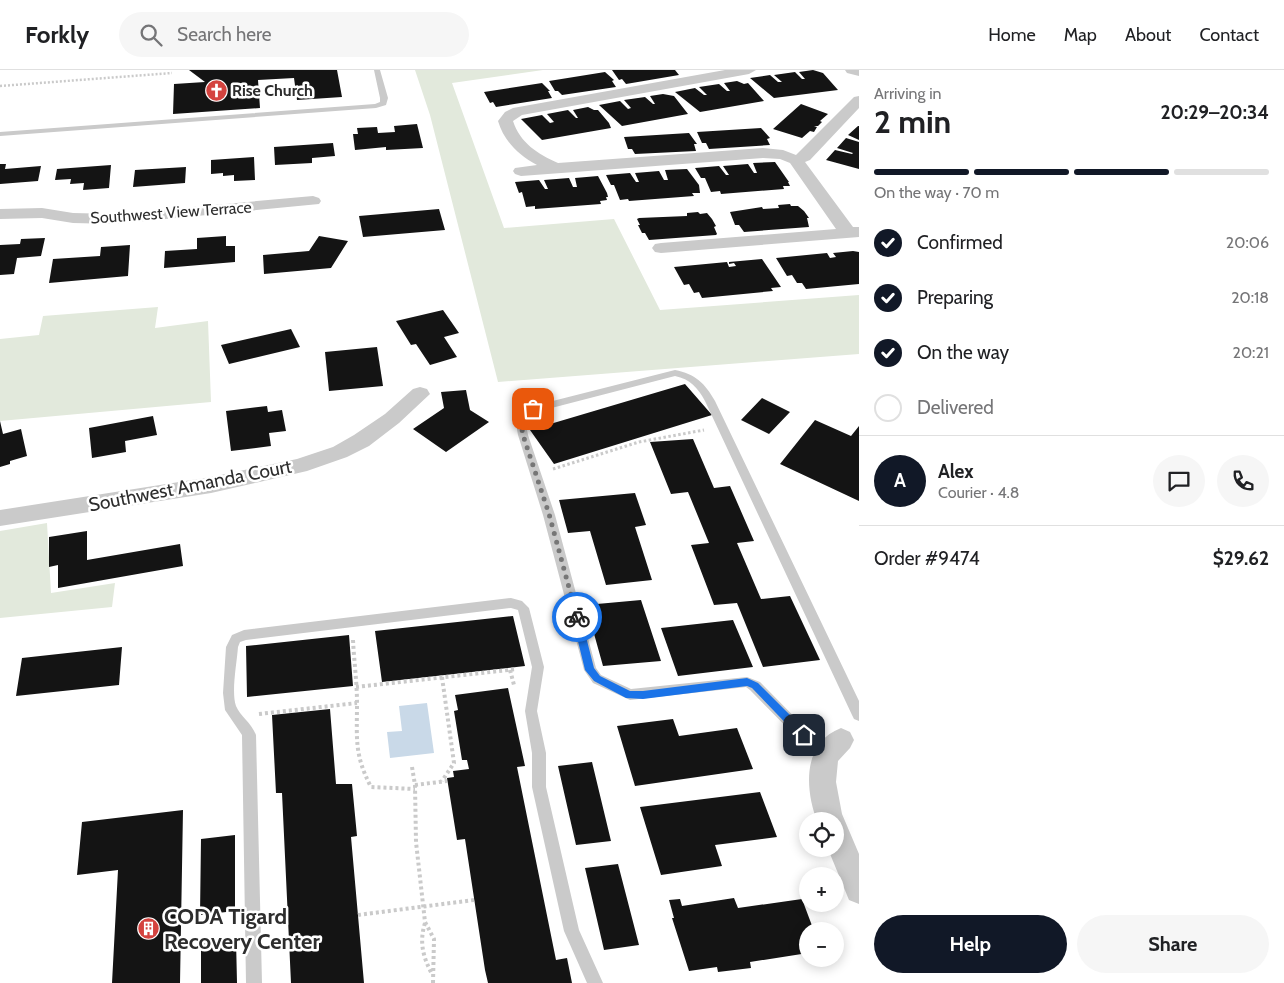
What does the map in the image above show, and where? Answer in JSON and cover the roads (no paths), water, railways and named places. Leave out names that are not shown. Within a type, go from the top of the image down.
[{"type":"street","points":[[556,168],[537,160],[518,144],[507,130],[505,121],[510,114],[518,111],[749,70]]},
{"type":"street","points":[[852,70],[859,72]]},
{"type":"street","points":[[796,160],[804,157],[859,100]]},
{"type":"street","points":[[521,170],[763,153],[783,155],[796,160],[853,232]]},
{"type":"street","name":"Southwest View Terrace","points":[[0,214],[42,212],[73,218],[114,219],[313,201]]},
{"type":"street","points":[[661,248],[853,232]]},
{"type":"street","name":"Southwest Amanda Court","points":[[0,518],[205,486],[261,475],[318,460],[342,451],[367,436],[395,417],[420,394]]},
{"type":"street","points":[[827,812],[825,806],[823,774],[833,748]]},
{"type":"street","points":[[844,852],[859,890]]},
{"type":"lane","points":[[0,134],[376,106],[383,103],[384,98],[377,70]]},
{"type":"lane","points":[[833,748],[755,686],[747,682],[630,695],[597,679],[590,670],[551,524],[523,435],[521,424],[523,416],[533,409],[654,377],[675,373],[684,374],[692,378],[704,390],[723,426],[859,715]]},
{"type":"lane","points":[[254,983],[249,735],[248,728],[230,707],[232,647],[236,639],[244,635],[511,602],[523,608],[538,667],[531,711],[539,753],[540,787],[572,931],[595,983]]},
{"type":"water","points":[[427,703],[434,753],[390,758],[387,732],[402,731],[399,706]]},
{"type":"place","name":"Rise Church","points":[[216,90]]},
{"type":"place","name":"CODA Tigard Recovery Center","points":[[148,929]]}]
